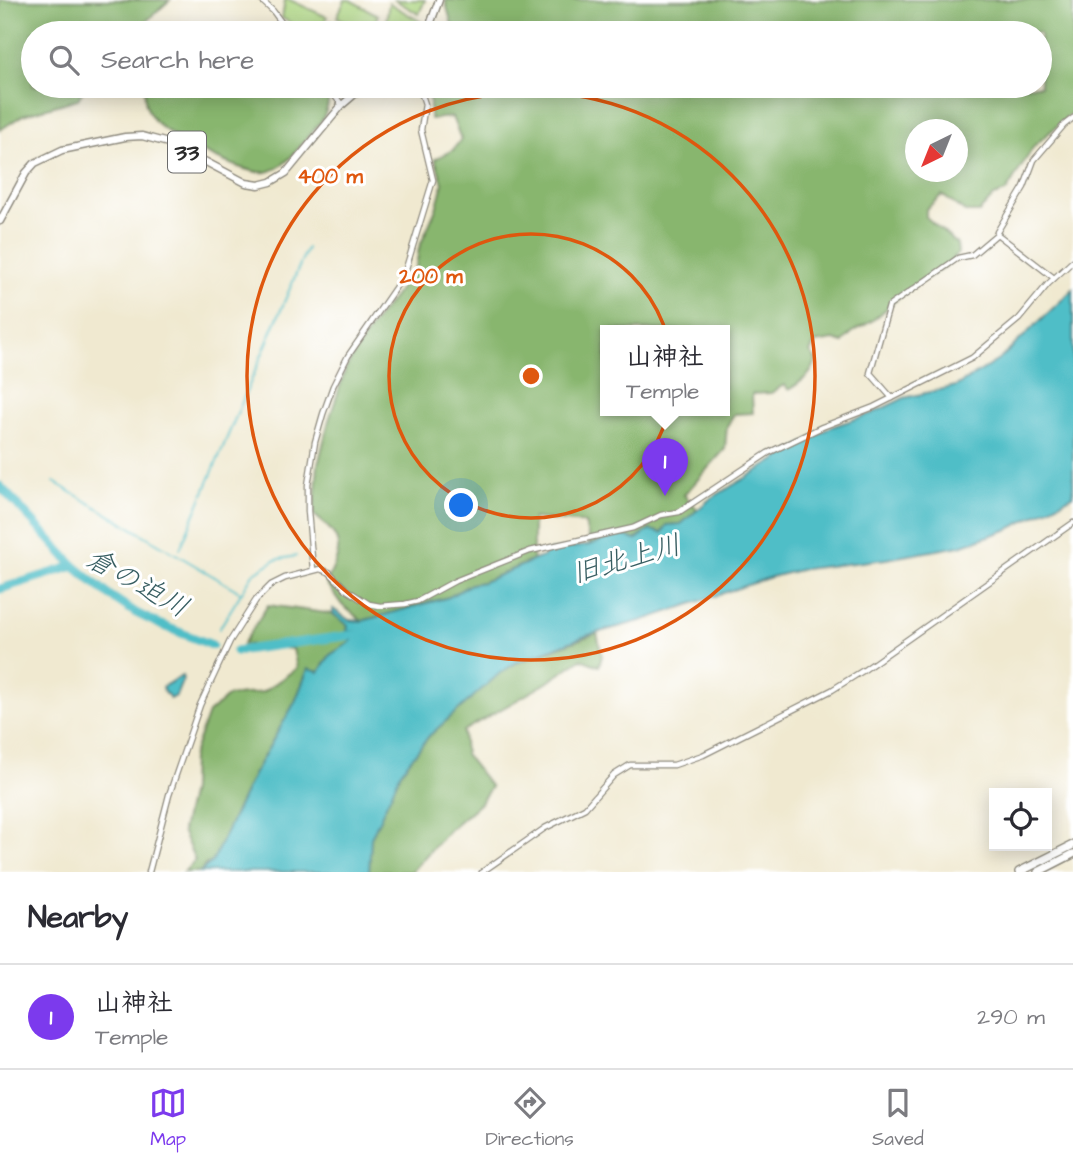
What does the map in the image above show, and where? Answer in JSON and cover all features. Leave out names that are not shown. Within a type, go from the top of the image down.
[{"type":"highway","points":[[1019,872],[1073,845]]},
{"type":"highway","points":[[1038,872],[1073,854]]},
{"type":"main road","points":[[431,21],[439,0]]},
{"type":"main road","name":"33","points":[[0,220],[26,173],[35,163],[62,150],[125,137],[142,136],[172,144],[246,183],[271,182],[286,173],[351,98]]},
{"type":"street","points":[[261,0],[280,21]]},
{"type":"street","points":[[336,98],[342,106]]},
{"type":"street","points":[[313,570],[308,485],[323,414],[348,356],[404,275],[433,180],[421,130],[425,104],[423,98]]},
{"type":"street","points":[[892,398],[870,373],[889,306],[958,258],[972,255],[997,234],[1000,224],[1024,187],[1034,160],[1063,125],[1073,118]]},
{"type":"street","points":[[997,234],[1055,278]]},
{"type":"street","points":[[149,872],[187,737],[230,641],[261,593],[285,578],[320,569],[328,572],[347,590],[369,604],[393,606],[418,601],[455,581],[530,551],[633,528],[661,515],[679,512],[768,453],[945,373],[984,350],[1019,319],[1073,261]]},
{"type":"street","points":[[482,872],[545,828],[585,808],[614,775],[630,765],[674,765],[693,758],[832,690],[927,627],[1073,523]]},
{"type":"green space","points":[[0,0],[170,0],[146,21],[21,21],[21,98],[79,98],[23,115],[0,130]]},
{"type":"green space","points":[[285,0],[327,17],[325,21],[287,21],[282,18]]},
{"type":"green space","points":[[345,0],[378,15],[375,21],[345,21],[337,17]]},
{"type":"green space","points":[[395,0],[425,0],[419,14]]},
{"type":"green space","points":[[445,0],[1073,0],[1073,112],[1034,146],[1006,192],[994,196],[979,212],[965,212],[942,195],[926,209],[926,217],[957,244],[958,253],[947,265],[906,292],[873,320],[852,333],[843,343],[834,340],[815,343],[810,352],[816,360],[812,370],[789,390],[784,385],[771,393],[752,394],[753,413],[734,414],[727,426],[725,449],[684,495],[698,510],[681,524],[667,525],[662,533],[650,530],[635,540],[618,537],[590,545],[585,523],[533,518],[533,560],[483,582],[471,584],[449,597],[362,621],[342,605],[326,583],[336,561],[338,545],[331,531],[314,515],[318,465],[346,368],[373,324],[416,267],[419,248],[436,209],[443,183],[435,159],[453,150],[461,139],[452,117],[430,119],[428,98],[1052,98],[1052,21],[451,21]]},
{"type":"green space","points":[[389,3],[419,21],[386,21]]},
{"type":"green space","points":[[329,98],[327,109],[316,128],[289,159],[266,172],[256,172],[226,162],[175,136],[155,121],[145,100]]},
{"type":"green space","points":[[268,605],[333,614],[359,632],[349,643],[330,655],[319,672],[308,670],[295,702],[253,775],[212,863],[206,864],[200,872],[184,872],[195,860],[182,831],[191,790],[192,757],[208,713],[228,696],[263,692],[297,668],[293,649],[243,644]]},
{"type":"green space","points":[[597,633],[602,656],[599,666],[581,659],[545,684],[463,731],[465,754],[491,787],[479,804],[450,829],[411,872],[369,872],[371,838],[382,811],[401,772],[429,736],[500,672],[516,663]]},
{"type":"water","name":"旧北上川","points":[[1073,289],[1073,496],[1009,529],[960,546],[804,569],[771,577],[644,620],[588,635],[516,663],[500,673],[429,736],[401,772],[371,838],[369,872],[200,872],[212,862],[253,775],[295,702],[308,669],[319,672],[330,655],[349,643],[359,632],[347,631],[348,625],[333,614],[333,609],[349,620],[362,621],[449,597],[471,584],[483,582],[542,557],[549,551],[590,545],[615,536],[626,536],[635,540],[650,530],[662,533],[667,525],[681,524],[710,499],[831,427],[873,413],[904,398],[956,386],[1000,359]]},
{"type":"water","points":[[182,676],[176,696],[170,699],[162,687]]},
{"type":"waterway","points":[[180,549],[307,248]]},
{"type":"waterway","points":[[54,482],[240,592]]},
{"type":"waterway","name":"倉の迫川","points":[[0,486],[74,566],[109,595],[136,613],[212,645]]},
{"type":"waterway","points":[[219,629],[253,574],[275,560],[296,556]]},
{"type":"waterway","name":"倉の迫川","points":[[0,589],[74,566]]},
{"type":"waterway","name":"倉の迫川","points":[[236,651],[353,635],[365,636]]},
{"type":"place","name":"山神社","points":[[665,496]]}]
